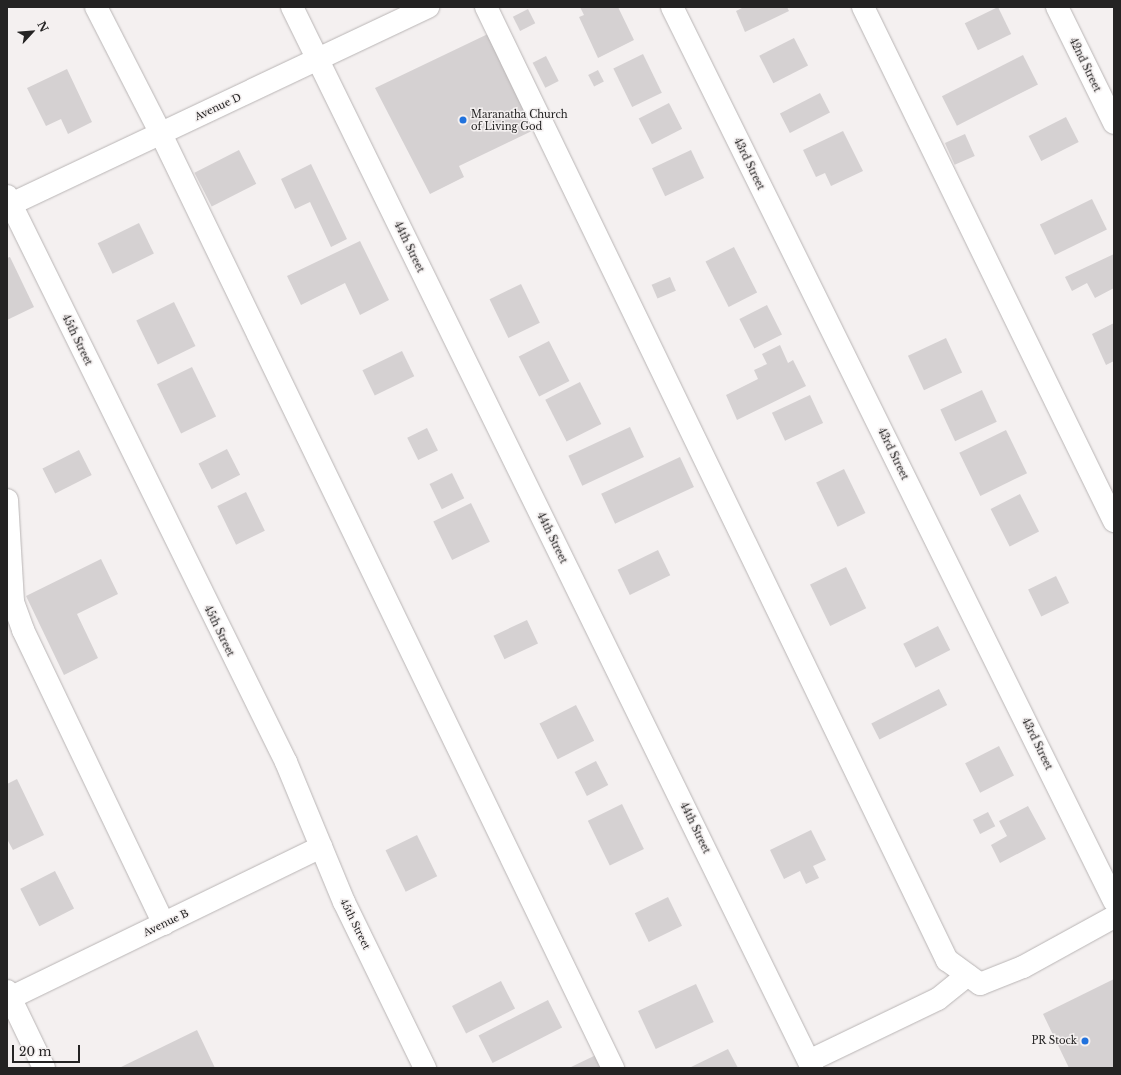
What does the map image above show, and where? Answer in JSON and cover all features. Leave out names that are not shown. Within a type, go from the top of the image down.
[{"type":"street","points":[[96,7],[161,134],[613,1068]]},
{"type":"street","name":"44th Street","points":[[292,7],[811,1065]]},
{"type":"street","name":"Avenue D","points":[[8,202],[161,134],[428,7]]},
{"type":"street","points":[[486,7],[947,960],[980,984],[1009,972],[1114,916]]},
{"type":"street","name":"43rd Street","points":[[672,7],[1114,901]]},
{"type":"street","points":[[863,7],[1114,521]]},
{"type":"street","name":"42nd Street","points":[[1057,7],[1114,123]]},
{"type":"street","name":"45th Street","points":[[8,202],[286,762],[321,847],[425,1068]]},
{"type":"street","points":[[7,500],[13,602],[23,630],[164,924]]},
{"type":"street","name":"Avenue B","points":[[9,995],[164,924],[321,847]]},
{"type":"street","points":[[811,1065],[938,999],[968,975]]},
{"type":"street","points":[[9,995],[44,1068]]},
{"type":"building","points":[[580,7],[618,7],[634,40],[598,58],[579,17],[584,15]]},
{"type":"building","points":[[744,7],[787,7],[789,11],[745,32],[736,11]]},
{"type":"building","points":[[998,7],[1011,34],[978,50],[965,23]]},
{"type":"building","points":[[528,9],[535,23],[520,31],[513,17]]},
{"type":"building","name":"Maranatha Church of Living God","points":[[490,33],[536,129],[459,166],[464,177],[430,194],[375,88]]},
{"type":"building","points":[[794,38],[808,66],[773,83],[759,56]]},
{"type":"building","points":[[643,54],[662,93],[632,107],[613,68]]},
{"type":"building","points":[[1023,55],[1038,84],[957,126],[942,96]]},
{"type":"building","points":[[546,56],[559,81],[545,88],[533,63]]},
{"type":"building","points":[[67,69],[92,122],[68,134],[61,119],[46,126],[27,88]]},
{"type":"building","points":[[598,70],[604,82],[594,87],[588,75]]},
{"type":"building","points":[[820,93],[830,113],[790,133],[780,113]]},
{"type":"building","points":[[669,103],[682,129],[652,144],[639,118]]},
{"type":"building","points":[[1066,117],[1079,142],[1041,161],[1029,136]]},
{"type":"building","points":[[843,131],[863,171],[831,186],[825,173],[816,177],[803,150]]},
{"type":"building","points":[[965,134],[975,156],[955,165],[945,143]]},
{"type":"building","points":[[239,150],[256,184],[212,207],[194,173]]},
{"type":"building","points":[[691,150],[704,178],[665,196],[652,168]]},
{"type":"building","points":[[311,164],[347,239],[331,247],[310,202],[295,209],[281,179]]},
{"type":"building","points":[[1092,199],[1107,230],[1055,255],[1040,224]]},
{"type":"building","points":[[139,223],[154,254],[113,274],[98,243]]},
{"type":"building","points":[[360,241],[389,300],[360,315],[345,283],[301,305],[287,276]]},
{"type":"building","points":[[734,247],[757,292],[729,307],[705,262]]},
{"type":"building","points":[[1114,254],[1114,288],[1095,298],[1087,283],[1072,291],[1065,277]]},
{"type":"building","points":[[10,257],[34,307],[7,320],[7,258]]},
{"type":"building","points":[[670,277],[676,291],[657,299],[652,285]]},
{"type":"building","points":[[521,284],[540,323],[508,338],[490,299]]},
{"type":"building","points":[[174,302],[195,346],[158,364],[136,320]]},
{"type":"building","points":[[767,305],[782,334],[754,348],[739,319]]},
{"type":"building","points":[[1114,323],[1114,361],[1106,365],[1092,334]]},
{"type":"building","points":[[946,338],[962,372],[924,390],[908,356]]},
{"type":"building","points":[[549,341],[569,381],[539,397],[519,356]]},
{"type":"building","points":[[780,345],[788,363],[793,360],[806,386],[737,420],[726,395],[758,379],[754,370],[767,364],[762,354]]},
{"type":"building","points":[[402,351],[414,376],[375,395],[362,370]]},
{"type":"building","points":[[192,367],[216,416],[181,434],[157,384]]},
{"type":"building","points":[[580,382],[601,424],[567,442],[545,400]]},
{"type":"building","points":[[982,390],[997,422],[955,441],[940,409]]},
{"type":"building","points":[[810,395],[823,423],[785,441],[772,413]]},
{"type":"building","points":[[630,427],[644,457],[582,486],[568,456]]},
{"type":"building","points":[[427,428],[438,450],[418,460],[407,438]]},
{"type":"building","points":[[1006,430],[1027,473],[980,496],[959,453]]},
{"type":"building","points":[[227,449],[240,475],[212,489],[198,464]]},
{"type":"building","points":[[79,450],[92,475],[55,494],[42,469]]},
{"type":"building","points":[[680,457],[694,487],[615,524],[601,494]]},
{"type":"building","points":[[844,469],[865,513],[838,527],[816,483]]},
{"type":"building","points":[[452,473],[464,498],[442,509],[430,484]]},
{"type":"building","points":[[246,492],[265,531],[236,545],[217,506]]},
{"type":"building","points":[[1020,494],[1039,531],[1010,546],[991,509]]},
{"type":"building","points":[[471,503],[490,542],[452,560],[433,521]]},
{"type":"building","points":[[658,550],[670,575],[630,595],[618,570]]},
{"type":"building","points":[[101,559],[118,594],[77,614],[98,658],[64,675],[26,596]]},
{"type":"building","points":[[846,567],[866,608],[830,626],[810,585]]},
{"type":"building","points":[[1056,576],[1069,603],[1041,617],[1028,590]]},
{"type":"building","points":[[527,620],[538,644],[504,659],[493,636]]},
{"type":"building","points":[[938,626],[950,650],[916,668],[903,644]]},
{"type":"building","points":[[939,689],[947,705],[879,740],[871,724]]},
{"type":"building","points":[[576,705],[594,741],[558,759],[539,724]]},
{"type":"building","points":[[999,746],[1014,775],[980,793],[965,763]]},
{"type":"building","points":[[596,761],[608,785],[587,796],[575,772]]},
{"type":"building","points":[[17,779],[44,835],[13,850],[7,839],[7,784]]},
{"type":"building","points":[[622,804],[644,849],[610,866],[588,821]]},
{"type":"building","points":[[1028,806],[1046,839],[1000,863],[991,845],[1007,836],[999,821]]},
{"type":"building","points":[[988,812],[995,826],[980,834],[973,820]]},
{"type":"building","points":[[811,830],[826,860],[813,866],[819,878],[806,884],[800,871],[784,879],[770,850]]},
{"type":"building","points":[[417,835],[437,876],[406,892],[386,850]]},
{"type":"building","points":[[55,871],[74,908],[39,926],[20,889]]},
{"type":"building","points":[[668,897],[682,926],[649,942],[635,913]]},
{"type":"building","name":"PR Stock","points":[[1114,979],[1114,1068],[1069,1068],[1043,1014]]},
{"type":"building","points":[[501,981],[515,1009],[466,1034],[452,1006]]},
{"type":"building","points":[[696,984],[714,1022],[656,1049],[638,1011]]},
{"type":"building","points":[[548,1000],[562,1028],[493,1063],[479,1035]]},
{"type":"building","points":[[197,1030],[215,1068],[119,1068]]},
{"type":"building","points":[[728,1049],[738,1068],[689,1068]]},
{"type":"building","points":[[596,1055],[602,1068],[569,1068]]},
{"type":"place","name":"Maranatha Church of Living God","points":[[463,120]]},
{"type":"place","name":"PR Stock","points":[[1085,1041]]}]
